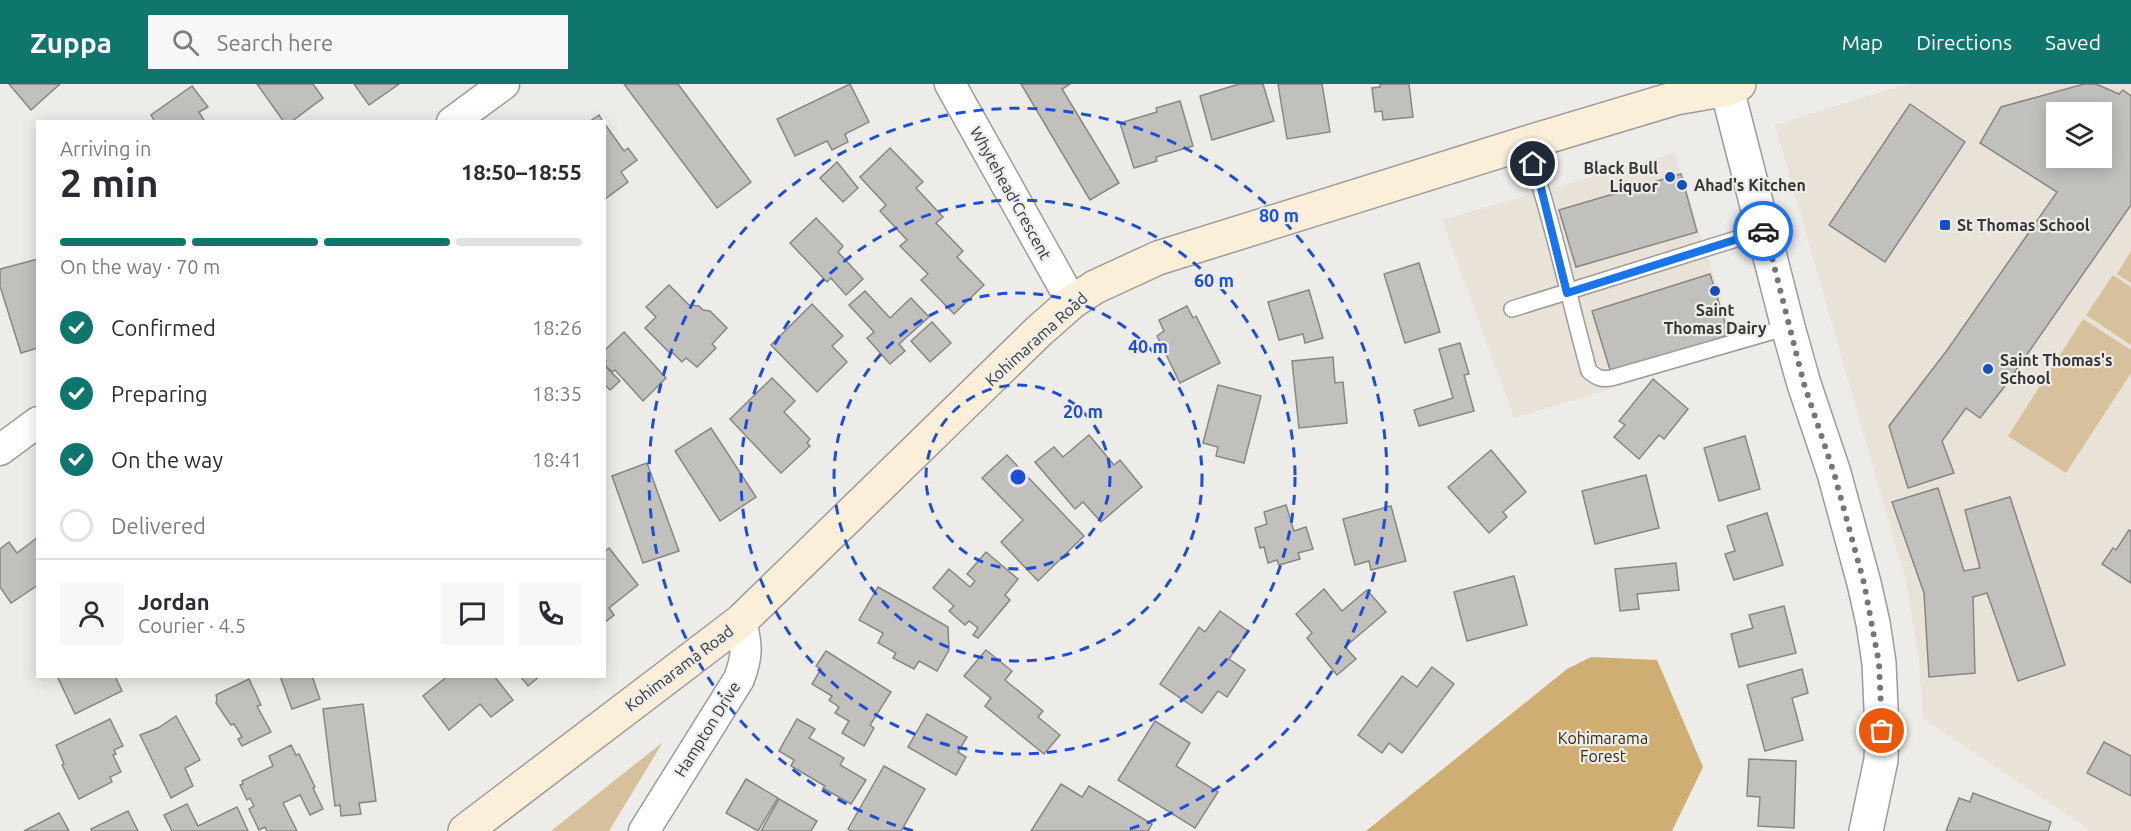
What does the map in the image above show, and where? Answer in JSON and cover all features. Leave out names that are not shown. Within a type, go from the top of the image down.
[{"type":"main road","name":"Kohimarama Road","points":[[465,831],[741,621],[1039,331],[1072,302],[1095,287],[1158,258],[1526,143],[1676,99],[1731,86]]},
{"type":"street","points":[[455,120],[504,84]]},
{"type":"street","name":"Whytehead Crescent","points":[[950,84],[1072,302]]},
{"type":"street","points":[[1731,86],[1788,327],[1804,384],[1834,473],[1861,572],[1876,643],[1882,731],[1881,760],[1866,831]]},
{"type":"street","points":[[0,450],[36,424]]},
{"type":"street","name":"Hampton Drive","points":[[644,831],[739,679],[745,663],[747,648],[741,621]]},
{"type":"lane","points":[[1526,143],[1540,184],[1589,371],[1596,376],[1603,379],[1788,327]]},
{"type":"lane","points":[[1512,309],[1765,230]]},
{"type":"shaded area","name":"Saint Thomas's School","points":[[1907,84],[2131,84],[2131,831],[2091,831],[1923,719],[1919,660],[1906,581],[1775,125]]},
{"type":"shaded area","points":[[1675,153],[1731,332],[1748,347],[1514,418],[1442,220]]},
{"type":"shaded area","points":[[2131,251],[2131,283],[2117,274]]},
{"type":"shaded area","points":[[2113,275],[2131,287],[2131,345],[2086,315]]},
{"type":"shaded area","points":[[2083,319],[2131,350],[2131,373],[2066,473],[2008,436]]},
{"type":"shaded area","points":[[663,742],[609,831],[551,831]]},
{"type":"green space","name":"Kohimarama Forest","points":[[1591,657],[1657,660],[1703,767],[1672,831],[1366,831],[1567,669]]},
{"type":"building","points":[[9,84],[60,84],[31,110]]},
{"type":"building","points":[[257,84],[313,84],[323,98],[294,120],[283,120]]},
{"type":"building","points":[[354,84],[399,84],[369,105]]},
{"type":"building","points":[[624,84],[678,84],[751,182],[717,208]]},
{"type":"building","points":[[850,84],[869,122],[845,134],[848,142],[832,150],[827,141],[795,156],[777,119]]},
{"type":"building","points":[[1021,84],[1070,84],[1062,89],[1119,183],[1090,200]]},
{"type":"building","points":[[1239,84],[1263,84],[1274,121],[1212,140],[1200,96]]},
{"type":"building","points":[[1278,84],[1322,84],[1330,132],[1287,139]]},
{"type":"building","points":[[1380,84],[1409,84],[1413,117],[1383,120],[1382,111],[1375,112],[1372,88],[1380,87]]},
{"type":"building","points":[[2084,84],[2096,84],[2119,94],[2123,90],[2131,96],[2131,205],[2005,386],[1980,418],[1966,408],[1942,441],[1954,473],[1908,488],[1889,426],[1948,349],[2057,192],[1980,143],[2001,107]]},
{"type":"building","points":[[192,86],[208,107],[199,112],[204,120],[154,120],[151,115]]},
{"type":"building","points":[[1180,101],[1193,146],[1156,157],[1157,161],[1134,168],[1120,123],[1157,112],[1156,108]]},
{"type":"building","points":[[1910,104],[1965,142],[1885,262],[1829,225]]},
{"type":"building","points":[[599,115],[602,120],[592,120]]},
{"type":"building","points":[[606,126],[624,151],[628,148],[637,160],[621,172],[628,182],[606,198]]},
{"type":"building","points":[[890,148],[923,182],[916,188],[943,217],[936,223],[963,251],[957,257],[984,285],[954,314],[921,280],[928,274],[900,246],[907,240],[880,211],[886,205],[860,177]]},
{"type":"building","points":[[837,162],[858,188],[843,202],[820,178]]},
{"type":"building","points":[[1681,174],[1697,232],[1576,267],[1559,210]]},
{"type":"building","points":[[816,218],[843,246],[838,252],[863,279],[846,295],[831,278],[827,282],[790,243]]},
{"type":"building","points":[[36,260],[36,349],[21,353],[0,286],[0,269]]},
{"type":"building","points":[[1419,263],[1440,332],[1405,343],[1384,274]]},
{"type":"building","points":[[1710,274],[1729,335],[1611,373],[1592,311]]},
{"type":"building","points":[[669,285],[689,305],[710,311],[727,328],[712,344],[716,348],[697,367],[686,358],[682,362],[673,353],[671,354],[645,328],[656,317],[646,307]]},
{"type":"building","points":[[1309,290],[1323,338],[1305,343],[1303,334],[1279,340],[1268,302]]},
{"type":"building","points":[[865,291],[890,318],[911,298],[929,317],[899,344],[905,351],[890,364],[867,338],[874,332],[849,305]]},
{"type":"building","points":[[812,304],[843,336],[832,346],[847,362],[817,392],[771,345]]},
{"type":"building","points":[[1187,306],[1193,318],[1196,316],[1220,363],[1180,383],[1157,336],[1164,331],[1159,320]]},
{"type":"building","points":[[932,322],[951,343],[930,362],[911,341]]},
{"type":"building","points":[[624,332],[666,378],[643,401],[615,370],[612,372],[606,366],[606,349]]},
{"type":"building","points":[[1460,343],[1469,374],[1464,375],[1474,411],[1419,426],[1414,410],[1453,398],[1439,349]]},
{"type":"building","points":[[1333,357],[1335,383],[1343,382],[1347,423],[1299,428],[1292,361]]},
{"type":"building","points":[[606,367],[620,381],[610,390],[606,386]]},
{"type":"building","points":[[772,378],[795,401],[784,412],[810,439],[807,443],[810,446],[781,473],[730,419]]},
{"type":"building","points":[[1653,379],[1688,409],[1664,439],[1659,435],[1639,459],[1614,437],[1625,425],[1619,421]]},
{"type":"building","points":[[1218,385],[1261,396],[1244,463],[1216,456],[1218,447],[1203,443]]},
{"type":"building","points":[[711,428],[756,497],[720,521],[675,451]]},
{"type":"building","points":[[1089,435],[1114,465],[1120,460],[1142,487],[1101,522],[1083,502],[1075,509],[1035,462],[1054,447],[1063,457]]},
{"type":"building","points":[[1745,436],[1760,489],[1719,501],[1704,448]]},
{"type":"building","points":[[1491,450],[1526,492],[1503,512],[1507,517],[1489,533],[1448,487]]},
{"type":"building","points":[[1007,455],[1084,536],[1038,581],[1001,542],[1023,520],[982,478]]},
{"type":"building","points":[[647,463],[679,551],[643,563],[612,476]]},
{"type":"building","points":[[1646,475],[1659,528],[1595,544],[1582,491]]},
{"type":"building","points":[[1938,488],[1964,571],[1980,568],[1965,510],[2010,497],[2065,665],[2018,681],[1987,593],[1973,597],[1975,673],[1929,677],[1924,593],[1892,502]]},
{"type":"building","points":[[1286,505],[1294,531],[1306,527],[1313,549],[1298,553],[1300,559],[1279,565],[1277,560],[1268,563],[1264,547],[1260,548],[1255,528],[1267,524],[1264,512]]},
{"type":"building","points":[[1391,506],[1406,561],[1371,570],[1369,561],[1355,565],[1343,519]]},
{"type":"building","points":[[1767,513],[1783,565],[1734,580],[1725,554],[1735,551],[1727,526]]},
{"type":"building","points":[[2129,530],[2131,531],[2131,583],[2102,564],[2113,548],[2116,550]]},
{"type":"building","points":[[36,539],[36,586],[11,603],[0,587],[0,549],[9,542],[17,553]]},
{"type":"building","points":[[609,548],[638,585],[609,608],[614,615],[606,621],[606,550]]},
{"type":"building","points":[[986,552],[1018,579],[1005,595],[1010,600],[978,638],[973,635],[978,628],[969,621],[965,625],[949,611],[954,606],[933,588],[949,569],[970,587],[975,581],[967,574]]},
{"type":"building","points":[[1676,563],[1679,590],[1637,594],[1639,609],[1620,611],[1615,569]]},
{"type":"building","points":[[1514,576],[1527,625],[1467,641],[1454,592]]},
{"type":"building","points":[[878,587],[948,627],[949,650],[937,671],[919,661],[914,669],[893,658],[896,653],[878,643],[883,633],[859,620]]},
{"type":"building","points":[[1324,589],[1342,611],[1367,590],[1386,612],[1345,647],[1356,659],[1337,675],[1307,638],[1312,633],[1296,614]]},
{"type":"building","points":[[1784,606],[1796,653],[1739,667],[1731,634],[1753,628],[1749,615]]},
{"type":"building","points":[[1220,611],[1248,631],[1229,659],[1245,670],[1227,697],[1218,691],[1202,713],[1160,684],[1199,627],[1205,632]]},
{"type":"building","points":[[986,650],[1012,671],[1005,680],[1043,711],[1038,717],[1060,735],[1044,754],[985,706],[991,698],[964,676]]},
{"type":"building","points":[[826,651],[891,692],[870,725],[874,728],[864,746],[842,733],[849,721],[835,713],[839,707],[829,700],[832,696],[812,684],[821,669],[816,666]]},
{"type":"building","points":[[1432,667],[1454,684],[1402,753],[1389,743],[1382,753],[1358,735],[1402,676],[1417,687]]},
{"type":"building","points":[[1802,669],[1808,693],[1792,698],[1803,740],[1765,751],[1747,685]]},
{"type":"building","points":[[58,678],[116,678],[122,691],[75,714]]},
{"type":"building","points":[[281,678],[313,678],[320,699],[292,709]]},
{"type":"building","points":[[446,678],[496,678],[513,700],[491,717],[480,704],[449,730],[423,696]]},
{"type":"building","points":[[522,678],[538,678],[528,686]]},
{"type":"building","points":[[249,679],[261,705],[257,706],[271,732],[242,746],[238,739],[242,737],[216,703],[216,695]]},
{"type":"building","points":[[363,704],[376,801],[359,803],[361,814],[341,816],[340,805],[335,806],[323,709]]},
{"type":"building","points":[[927,714],[967,737],[958,752],[966,757],[956,775],[908,747]]},
{"type":"building","points":[[176,716],[200,760],[185,768],[193,786],[171,798],[140,735],[158,728]]},
{"type":"building","points":[[110,719],[123,746],[114,750],[116,754],[113,755],[121,772],[110,777],[112,782],[79,799],[62,765],[64,764],[56,745]]},
{"type":"building","points":[[797,719],[815,729],[809,738],[844,758],[840,765],[866,780],[851,804],[791,766],[794,760],[779,751]]},
{"type":"building","points":[[1155,721],[1190,743],[1176,766],[1218,792],[1195,828],[1118,780]]},
{"type":"building","points":[[2104,742],[2131,756],[2131,796],[2087,773]]},
{"type":"building","points":[[291,745],[296,755],[299,754],[323,809],[310,815],[300,795],[283,803],[297,831],[267,831],[265,827],[259,830],[249,809],[254,806],[250,798],[247,800],[240,785],[243,784],[242,781],[273,766],[269,756]]},
{"type":"building","points":[[1749,759],[1796,761],[1794,828],[1758,826],[1760,797],[1747,796]]},
{"type":"building","points":[[884,766],[925,789],[901,831],[851,831],[848,829]]},
{"type":"building","points":[[746,779],[778,798],[758,831],[726,813]]},
{"type":"building","points":[[1061,784],[1082,797],[1089,786],[1152,824],[1148,831],[1031,831]]},
{"type":"building","points":[[1973,793],[2051,822],[2048,831],[1946,831],[1959,798],[1970,802]]},
{"type":"building","points":[[779,799],[817,821],[811,831],[761,831]]},
{"type":"building","points":[[187,804],[198,826],[237,807],[248,831],[172,831],[164,815]]},
{"type":"building","points":[[128,811],[138,831],[92,831],[91,829]]},
{"type":"building","points":[[59,813],[69,831],[24,831]]},
{"type":"way so far","points":[[1763,231],[1765,230],[1804,384],[1834,473],[1864,583],[1879,663],[1882,731]]},
{"type":"place","name":"Black Bull Liquor","points":[[1670,177]]},
{"type":"place","name":"Ahad's Kitchen","points":[[1682,185]]},
{"type":"place","name":"St Thomas School","points":[[1945,225]]},
{"type":"place","name":"Saint Thomas Dairy","points":[[1715,291]]},
{"type":"place","name":"Saint Thomas's School","points":[[1988,369]]},
{"type":"route","points":[[1533,164],[1567,293],[1763,231]]}]
